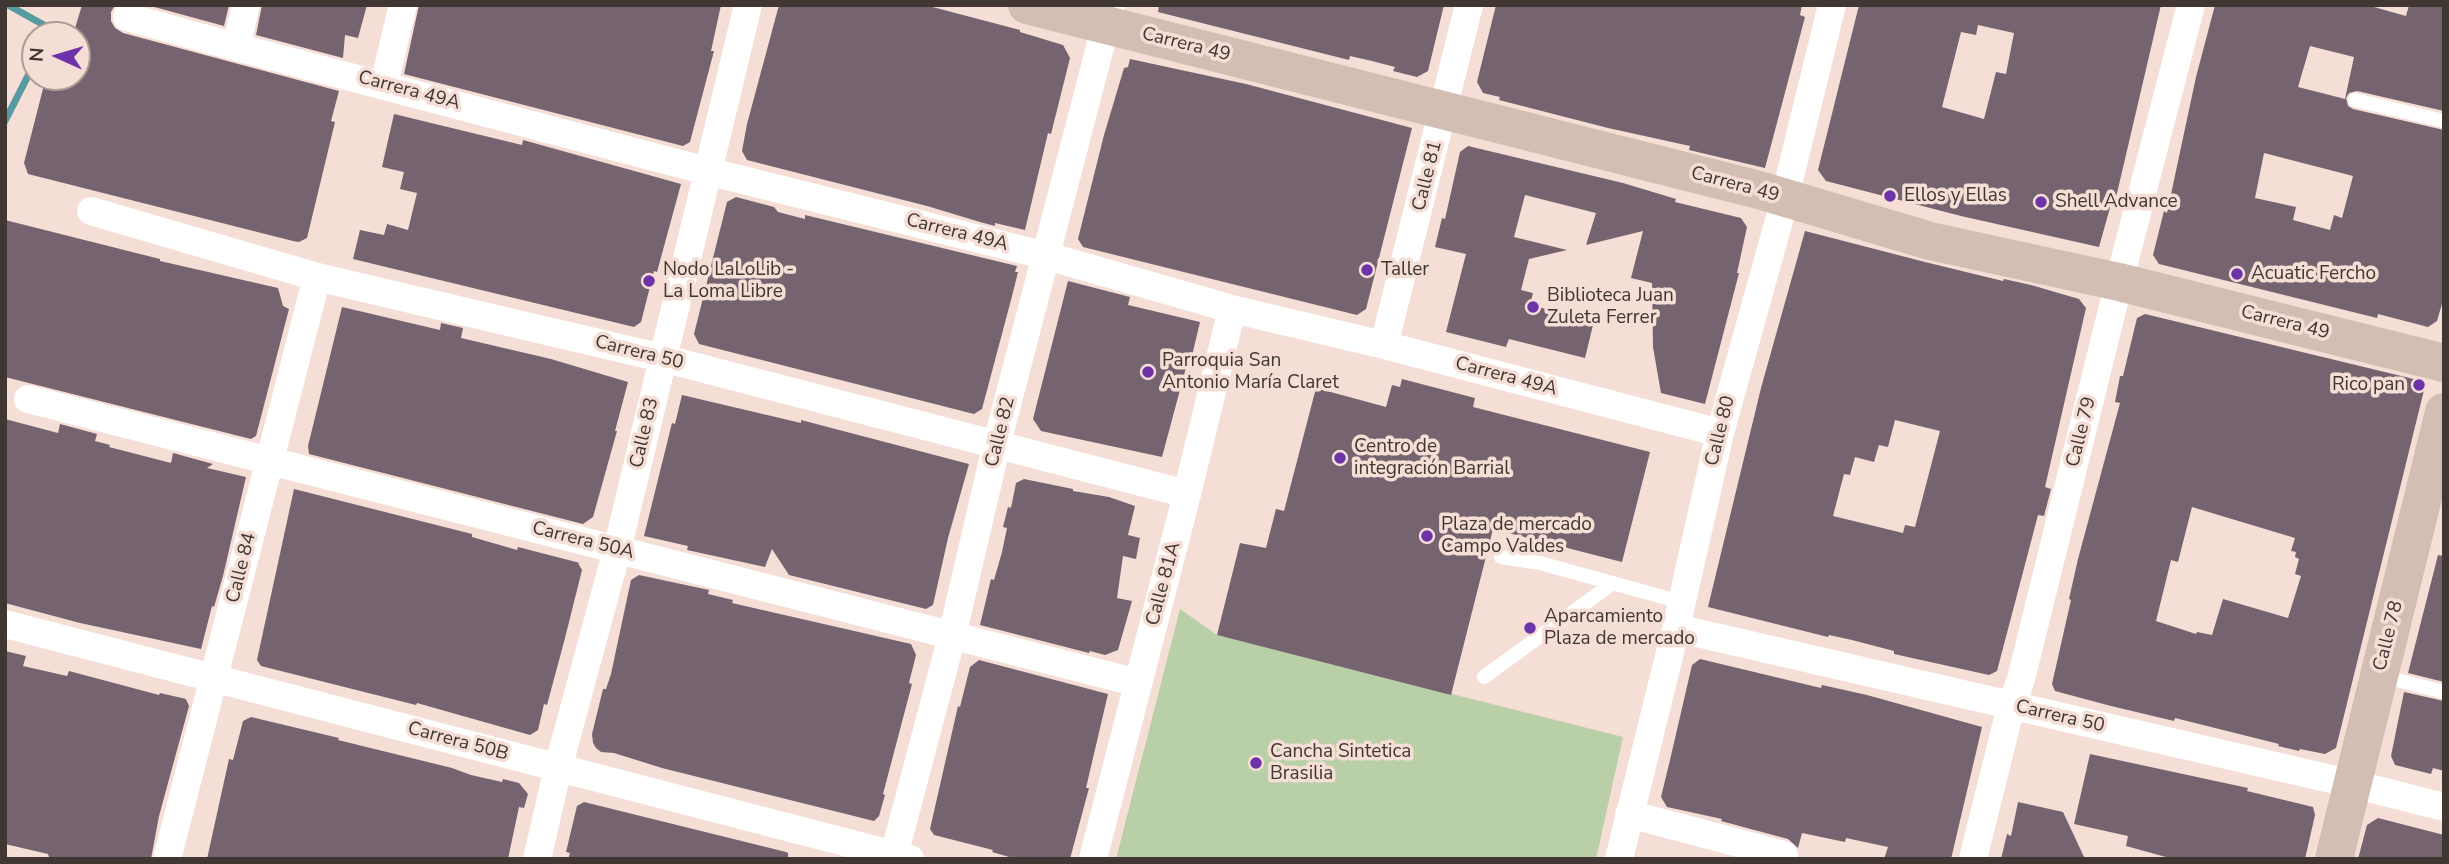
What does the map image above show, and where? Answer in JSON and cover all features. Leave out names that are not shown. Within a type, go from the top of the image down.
[{"type":"street","points":[[236,47],[246,5]]},
{"type":"street","points":[[384,84],[402,5]]},
{"type":"street","name":"Calle 83","points":[[537,859],[558,768],[617,550],[748,5]]},
{"type":"street","name":"Carrera 49","points":[[1027,5],[1109,15],[1444,111],[1785,197],[1930,241],[2119,282],[2444,363]]},
{"type":"street","name":"Calle 81","points":[[1384,345],[1469,5]]},
{"type":"street","name":"Calle 80","points":[[1619,859],[1720,433],[1785,197],[1832,5]]},
{"type":"street","name":"Calle 79","points":[[1973,859],[2191,5]]},
{"type":"street","name":"Calle 82","points":[[899,858],[997,443],[1109,15]]},
{"type":"street","name":"Carrera 49A","points":[[127,17],[707,171],[1047,256],[1232,309],[1384,345],[1720,433]]},
{"type":"street","name":"Carrera 50","points":[[91,211],[317,277],[662,358],[1187,494]]},
{"type":"street","name":"Calle 84","points":[[167,859],[317,277]]},
{"type":"street","name":"Calle 81A","points":[[1093,859],[1232,309]]},
{"type":"street","name":"Carrera 50A","points":[[28,399],[1138,683]]},
{"type":"street","name":"Calle 78","points":[[2334,859],[2444,412]]},
{"type":"street","name":"Carrera 50","points":[[1678,615],[2011,706],[2444,807]]},
{"type":"street","name":"Carrera 50B","points":[[5,624],[899,858]]},
{"type":"street","points":[[1629,814],[1783,857]]},
{"type":"lane","points":[[2354,100],[2444,121]]},
{"type":"lane","points":[[1501,557],[1540,563],[1613,583],[1678,615]]},
{"type":"lane","points":[[1485,677],[1613,583]]},
{"type":"lane","points":[[2380,675],[2444,692]]},
{"type":"green space","points":[[1180,609],[1217,635],[1623,737],[1596,859],[1116,859]]},
{"type":"building","points":[[82,5],[115,5],[111,12],[111,21],[115,28],[123,33],[339,91],[331,121],[335,122],[307,238],[299,242],[293,241],[28,174],[24,163],[42,91],[91,91],[91,21],[77,21]]},
{"type":"building","points":[[147,5],[229,5],[224,26]]},
{"type":"building","points":[[262,5],[367,5],[358,38],[345,35],[343,58],[256,35]]},
{"type":"building","points":[[419,5],[721,5],[711,51],[714,51],[690,142],[683,146],[404,74]]},
{"type":"building","points":[[779,5],[925,5],[1020,30],[1063,45],[1070,58],[1051,134],[1048,133],[1025,230],[995,223],[995,226],[747,160],[742,151],[747,124]]},
{"type":"building","points":[[1159,5],[1444,5],[1428,71],[1417,77],[1393,71],[1395,67],[1372,61],[1350,56],[1349,60],[1158,12]]},
{"type":"building","points":[[1496,5],[1802,5],[1800,15],[1805,17],[1765,168],[1689,150],[1690,146],[1499,100],[1500,97],[1483,93],[1477,82]]},
{"type":"building","points":[[1859,5],[2161,5],[2118,189],[2099,247],[1961,216],[1826,181],[1818,170]],"holes":[[[1978,25],[2014,33],[2006,74],[1996,72],[1984,119],[1942,107],[1961,32],[1976,35]]]},
{"type":"building","points":[[2215,5],[2367,5],[2406,16],[2409,5],[2444,5],[2444,111],[2357,91],[2349,93],[2346,98],[2348,106],[2353,109],[2444,130],[2444,297],[2437,321],[2428,327],[2378,314],[2377,318],[2159,264],[2153,255],[2164,211],[2167,213],[2196,77]],"holes":[[[2310,46],[2354,57],[2345,99],[2298,87]],[[2264,153],[2353,176],[2342,218],[2334,215],[2330,230],[2293,220],[2296,207],[2255,198]]]},
{"type":"building","points":[[1130,59],[1246,84],[1412,128],[1366,309],[1357,315],[1083,247],[1078,239],[1104,135],[1124,68],[1128,67]]},
{"type":"building","points":[[394,114],[522,145],[523,140],[681,184],[641,322],[634,327],[353,259],[360,230],[384,235],[387,224],[408,230],[417,193],[400,189],[404,172],[382,167]]},
{"type":"building","points":[[1468,146],[1623,183],[1676,199],[1675,202],[1741,218],[1747,227],[1739,273],[1705,404],[1661,393],[1653,347],[1652,283],[1631,278],[1643,231],[1586,245],[1596,213],[1525,195],[1514,237],[1567,250],[1529,259],[1521,290],[1533,293],[1530,305],[1594,321],[1585,358],[1509,339],[1506,347],[1446,332],[1466,254],[1435,247],[1442,218],[1445,219],[1460,152]]},
{"type":"building","points":[[736,197],[805,219],[805,215],[1017,266],[1015,272],[1018,272],[982,409],[974,414],[699,344],[694,334],[727,202]]},
{"type":"building","points":[[5,220],[160,261],[278,288],[283,306],[289,309],[256,436],[251,439],[5,377]]},
{"type":"building","points":[[1805,231],[2079,299],[2086,308],[2045,487],[2051,489],[2044,516],[2038,515],[1997,671],[1989,675],[1894,654],[1894,651],[1852,640],[1829,635],[1828,637],[1708,607],[1761,388]],"holes":[[[1895,420],[1940,431],[1915,527],[1905,525],[1903,533],[1833,516],[1844,474],[1850,475],[1855,457],[1874,462],[1879,445],[1888,447]]]},
{"type":"building","points":[[1068,281],[1130,297],[1128,305],[1200,322],[1162,457],[1041,431],[1033,419]]},
{"type":"building","points":[[342,307],[440,330],[441,323],[463,328],[461,338],[551,359],[628,382],[593,517],[583,524],[309,454],[308,446]]},
{"type":"building","points":[[2145,314],[2426,382],[2336,748],[2325,754],[2300,749],[2299,751],[2175,718],[2174,721],[2055,691],[2052,684],[2071,600],[2069,599],[2120,403],[2115,402],[2120,376],[2123,376],[2137,318]],"holes":[[[2192,507],[2295,538],[2291,551],[2296,552],[2295,557],[2299,559],[2295,574],[2301,576],[2288,618],[2223,599],[2212,635],[2196,634],[2156,621],[2171,560],[2178,562]]]},
{"type":"building","name":"Plaza de mercado Campo Valdes","points":[[1402,379],[1475,398],[1473,407],[1650,452],[1622,562],[1493,529],[1451,695],[1217,635],[1240,543],[1266,548],[1276,509],[1284,511],[1316,388],[1386,407],[1392,385],[1400,387]]},
{"type":"building","points":[[682,395],[801,423],[801,420],[969,464],[933,605],[926,609],[789,575],[772,549],[765,567],[687,550],[688,546],[644,536],[672,423],[675,424]]},
{"type":"building","points":[[5,419],[58,433],[60,424],[97,434],[95,441],[110,445],[109,447],[171,463],[173,453],[213,464],[207,468],[246,477],[223,576],[201,649],[80,623],[5,603]]},
{"type":"building","points":[[1024,479],[1109,497],[1135,506],[1128,535],[1140,538],[1136,559],[1123,556],[1117,598],[1132,601],[1118,650],[1105,655],[1090,651],[1089,653],[980,625],[991,579],[994,580],[1002,552],[1007,528],[1003,527],[1008,507],[1011,508],[1016,483]]},
{"type":"building","points":[[294,489],[472,534],[472,537],[517,550],[518,547],[580,563],[582,570],[565,638],[538,730],[530,735],[417,703],[416,705],[261,666],[257,660]]},
{"type":"building","points":[[2438,555],[2444,556],[2444,682],[2408,673]]},
{"type":"building","points":[[639,575],[709,590],[708,594],[733,600],[732,603],[911,644],[916,655],[909,683],[912,684],[883,794],[885,795],[879,816],[874,821],[662,768],[614,753],[601,752],[596,748],[592,734],[603,689],[606,689],[611,674],[631,580]]},
{"type":"building","points":[[5,651],[26,656],[23,666],[67,676],[69,671],[159,695],[160,693],[186,699],[189,706],[159,816],[151,859],[58,859],[5,844]]},
{"type":"building","points":[[1700,659],[1821,688],[1822,685],[1867,695],[1982,727],[1951,859],[1884,859],[1888,847],[1846,838],[1845,842],[1802,833],[1798,848],[1788,839],[1721,821],[1722,819],[1667,807],[1661,797],[1692,665]]},
{"type":"building","points":[[979,660],[1108,694],[1086,788],[1089,788],[1070,859],[1016,859],[992,852],[993,850],[934,835],[930,829],[958,706],[960,707],[970,667]]},
{"type":"building","points":[[2404,692],[2444,701],[2444,771],[2433,768],[2431,774],[2395,765],[2391,756]]},
{"type":"building","points":[[251,717],[339,738],[338,740],[471,775],[519,783],[528,794],[524,808],[519,807],[508,859],[207,859],[229,759],[233,760],[243,721]]},
{"type":"building","points":[[2090,754],[2248,788],[2247,791],[2313,807],[2315,815],[2305,859],[2173,859],[2126,846],[2128,836],[2074,824]]},
{"type":"building","points":[[584,802],[786,852],[788,859],[568,859],[570,853],[566,852],[577,806]]},
{"type":"building","points":[[2018,802],[2063,812],[2085,859],[2001,859],[2007,834],[2011,836]]},
{"type":"building","points":[[2378,818],[2444,835],[2444,859],[2358,859],[2367,825]]},
{"type":"waterway","points":[[8,5],[37,21]]},
{"type":"waterway","points":[[5,121],[21,90]]},
{"type":"place","name":"Ellos y Ellas","points":[[1890,196]]},
{"type":"place","name":"Shell Advance","points":[[2041,202]]},
{"type":"place","name":"Taller","points":[[1367,270]]},
{"type":"place","name":"Acuatic Fercho","points":[[2237,274]]},
{"type":"place","name":"Nodo LaLoLib - La Loma Libre","points":[[649,281]]},
{"type":"place","name":"Biblioteca Juan Zuleta Ferrer","points":[[1533,307]]},
{"type":"place","name":"Parroquia San Antonio María Claret","points":[[1148,372]]},
{"type":"place","name":"Rico pan","points":[[2419,385]]},
{"type":"place","name":"Centro de integración Barrial","points":[[1340,458]]},
{"type":"place","name":"Plaza de mercado Campo Valdes","points":[[1427,536]]},
{"type":"place","name":"Aparcamiento Plaza de mercado","points":[[1530,628]]},
{"type":"place","name":"Cancha Sintetica Brasilia","points":[[1256,763]]}]
